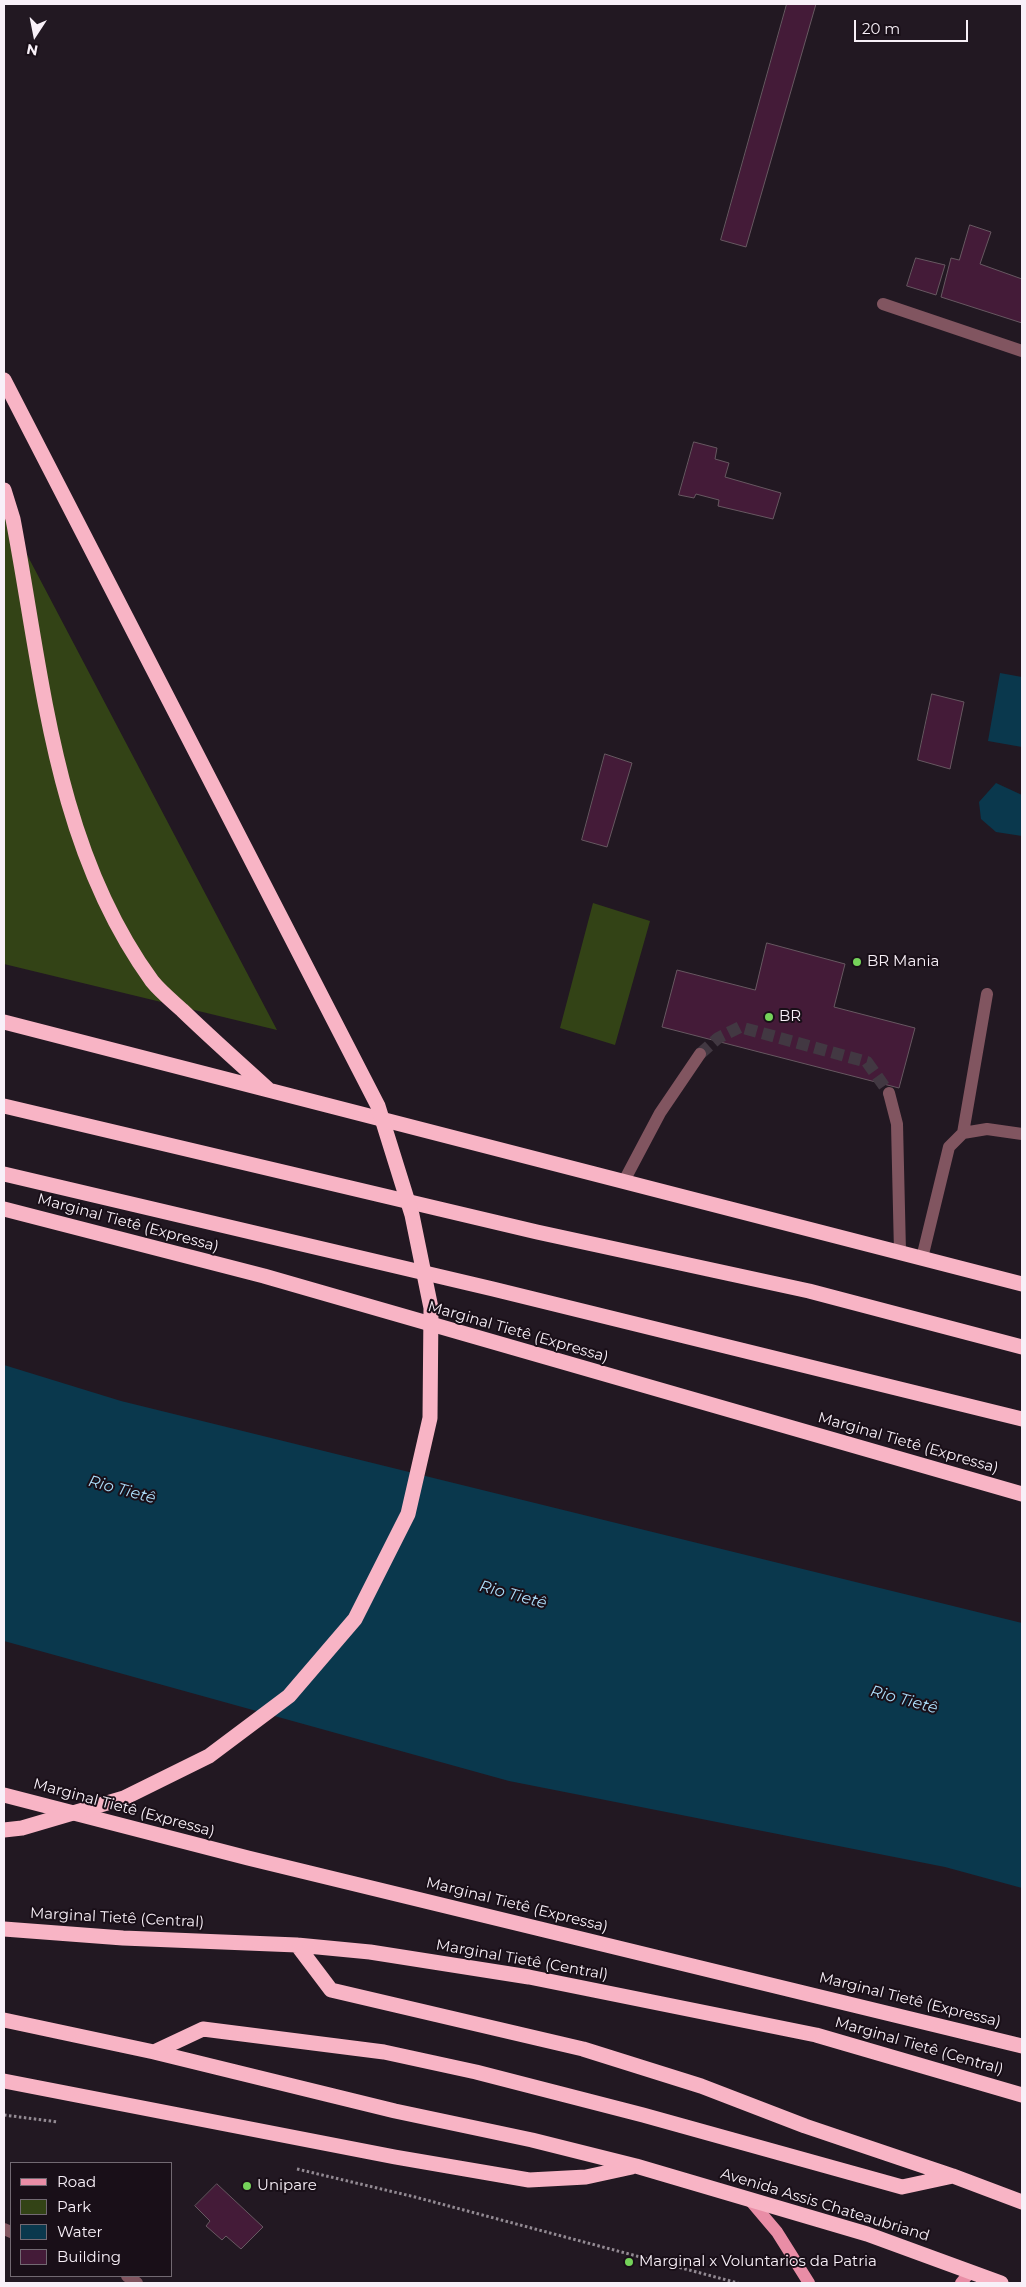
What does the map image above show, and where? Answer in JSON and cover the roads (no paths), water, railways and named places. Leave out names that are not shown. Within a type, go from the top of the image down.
[{"type":"highway","points":[[4,380],[378,1106],[412,1215],[431,1308],[430,1418],[408,1514],[355,1619],[289,1696],[210,1756],[124,1798],[22,1828],[4,1830]]},
{"type":"highway","points":[[4,490],[13,518],[56,759],[75,827],[99,890],[118,929],[154,982],[205,1033],[271,1091]]},
{"type":"highway","points":[[4,1022],[1022,1284]]},
{"type":"highway","points":[[4,1106],[537,1232],[809,1291],[1022,1347]]},
{"type":"highway","points":[[4,1174],[493,1289],[1022,1419]]},
{"type":"highway","name":"Marginal Tietê (Expressa)","points":[[4,1208],[264,1276],[1022,1494]]},
{"type":"highway","name":"Marginal Tietê (Expressa)","points":[[4,1795],[248,1858],[1022,2046]]},
{"type":"highway","name":"Marginal Tietê (Central)","points":[[4,1928],[123,1938],[297,1945],[370,1952],[528,1977],[816,2035],[1022,2095]]},
{"type":"highway","points":[[297,1945],[332,1990],[582,2049],[701,2086],[805,2126],[954,2176],[1022,2202]]},
{"type":"highway","name":"Avenida Assis Chateaubriand","points":[[4,2020],[154,2052],[395,2111],[532,2140],[636,2166],[867,2234],[965,2277],[1001,2283]]},
{"type":"highway","points":[[154,2052],[203,2029],[384,2052],[476,2072],[643,2114],[902,2187],[954,2176]]},
{"type":"highway","points":[[4,2081],[395,2157],[529,2180],[586,2177],[636,2166]]},
{"type":"main road","points":[[749,2199],[777,2232],[809,2283]]},
{"type":"street","points":[[883,304],[1022,351]]},
{"type":"street","points":[[922,1258],[949,1147],[963,1133],[987,994]]},
{"type":"street","points":[[624,1181],[660,1113],[700,1054]]},
{"type":"street","points":[[889,1093],[897,1124],[900,1252]]},
{"type":"street","points":[[963,1133],[987,1129],[1022,1134]]},
{"type":"water","points":[[1000,673],[1022,677],[1022,747],[988,741]]},
{"type":"water","points":[[996,783],[1022,795],[1022,836],[996,832],[981,819],[979,802]]},
{"type":"water","name":"Rio Tietê","points":[[4,1365],[121,1401],[1022,1623],[1022,1888],[945,1867],[509,1781],[4,1641]]},
{"type":"tunnel","points":[[700,1054],[718,1038],[740,1027],[867,1062],[889,1093]]},
{"type":"place","name":"BR Mania","points":[[857,962]]},
{"type":"place","name":"BR","points":[[769,1017]]},
{"type":"place","name":"Unipare","points":[[247,2186]]},
{"type":"place","name":"Marginal x Voluntarios da Patria","points":[[629,2262]]}]
